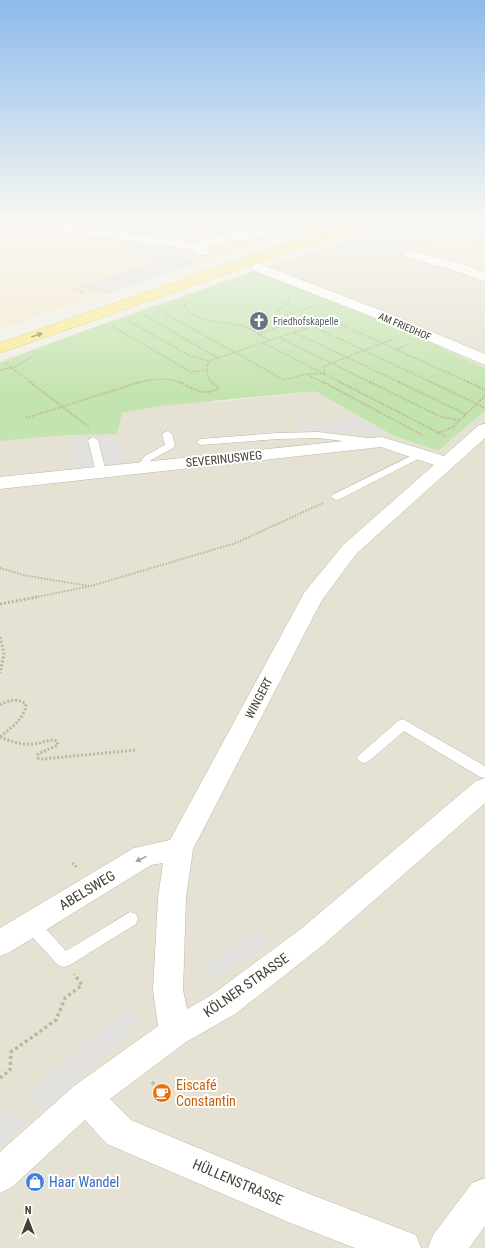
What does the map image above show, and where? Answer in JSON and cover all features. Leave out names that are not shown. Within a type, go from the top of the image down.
[{"type":"main road","points":[[0,336],[168,278]]},
{"type":"main road","points":[[0,348],[198,278]]},
{"type":"street","name":"AM FRIEDHOF","points":[[286,278],[485,360]]},
{"type":"street","name":"WINGERT","points":[[175,1032],[168,990],[172,898],[179,849],[312,598],[350,549],[485,429]]},
{"type":"street","name":"SEVERINUSWEG","points":[[0,483],[382,442],[425,447],[446,463]]},
{"type":"street","name":"KÖLNER STRASSE","points":[[0,1174],[86,1097],[175,1032],[224,1004],[312,937],[485,788]]},
{"type":"street","name":"ABELSWEG","points":[[0,942],[144,856],[179,849]]},
{"type":"street","name":"HÜLLENSTRASSE","points":[[86,1097],[118,1132],[301,1209],[403,1248]]},
{"type":"street","points":[[446,1248],[485,1196]]},
{"type":"lane","points":[[141,468],[148,458],[170,446],[167,434]]},
{"type":"lane","points":[[201,442],[278,436],[318,435],[382,442]]},
{"type":"lane","points":[[93,440],[101,472]]},
{"type":"lane","points":[[336,497],[425,447]]},
{"type":"lane","points":[[364,758],[404,724],[485,773]]},
{"type":"lane","points":[[31,924],[64,960],[130,919]]},
{"type":"path","points":[[74,288],[84,292]]},
{"type":"path","points":[[280,316],[279,311],[289,301],[288,292]]},
{"type":"path","points":[[178,301],[185,298],[184,307],[191,313],[201,318],[226,324],[243,326],[270,341]]},
{"type":"path","points":[[280,316],[339,299]]},
{"type":"path","points":[[163,306],[156,308],[284,380],[306,374],[325,374]]},
{"type":"path","points":[[149,311],[142,314],[218,358]]},
{"type":"path","points":[[280,316],[306,329]]},
{"type":"path","points":[[132,318],[127,319],[190,356],[209,361],[331,320],[485,390]]},
{"type":"path","points":[[258,334],[293,322]]},
{"type":"path","points":[[106,328],[117,323]]},
{"type":"path","points":[[112,325],[191,372],[206,370]]},
{"type":"path","points":[[312,326],[485,408]]},
{"type":"path","points":[[325,374],[324,367],[332,363],[414,330]]},
{"type":"path","points":[[294,332],[466,414]]},
{"type":"path","points":[[279,338],[442,417],[460,420]]},
{"type":"path","points":[[263,343],[437,433],[466,445]]},
{"type":"path","points":[[0,370],[13,369],[22,365],[26,358],[32,356]]},
{"type":"path","points":[[0,360],[92,429]]},
{"type":"path","points":[[26,418],[139,383],[160,379],[178,381],[204,393],[218,390],[218,387],[210,382],[206,370],[209,361]]},
{"type":"path","points":[[306,374],[356,399],[425,447]]},
{"type":"path","points":[[437,433],[453,427],[485,396]]},
{"type":"path","points":[[440,438],[444,436]]},
{"type":"path","points":[[0,604],[91,586],[236,543],[336,497]]},
{"type":"path","points":[[0,568],[23,575],[91,586]]},
{"type":"path","points":[[0,637],[4,654],[0,673]]},
{"type":"path","points":[[0,705],[14,699],[22,700],[26,704],[27,709],[22,717],[0,737],[19,744],[41,744],[50,739],[57,741],[58,745],[38,754],[38,758],[42,760],[136,750]]},
{"type":"path","points":[[0,1078],[10,1070],[12,1052],[56,1020],[65,998],[82,985],[64,960]]},
{"type":"shaded area","points":[[0,278],[152,278],[0,329]]},
{"type":"shaded area","points":[[103,278],[154,278],[105,295],[79,286]]},
{"type":"shaded area","points":[[275,278],[485,278],[485,368],[343,301]]},
{"type":"shaded area","points":[[92,328],[214,402],[315,391],[394,436],[438,451],[485,411],[485,1248],[0,1248],[0,361]]},
{"type":"shaded area","points":[[359,417],[363,425],[372,424],[384,431],[372,436],[360,430],[332,433],[300,432],[296,423]]},
{"type":"shaded area","points":[[116,435],[129,465],[73,469],[67,438]]},
{"type":"shaded area","points":[[255,929],[271,940],[216,981],[203,967]]},
{"type":"shaded area","points":[[124,1009],[143,1018],[130,1032],[43,1111],[27,1094]]},
{"type":"shaded area","points":[[11,1107],[27,1122],[0,1149],[0,1116]]},
{"type":"green space","points":[[233,278],[275,278],[343,301],[485,368],[485,411],[438,451],[394,436],[315,391],[160,406],[122,413],[117,434],[66,435],[0,441],[0,363],[92,328]]},
{"type":"place","name":"Friedhofskapelle","points":[[259,321]]},
{"type":"place","name":"Eiscafé Constantin","points":[[162,1093]]},
{"type":"place","name":"Haar Wandel","points":[[35,1182]]}]
